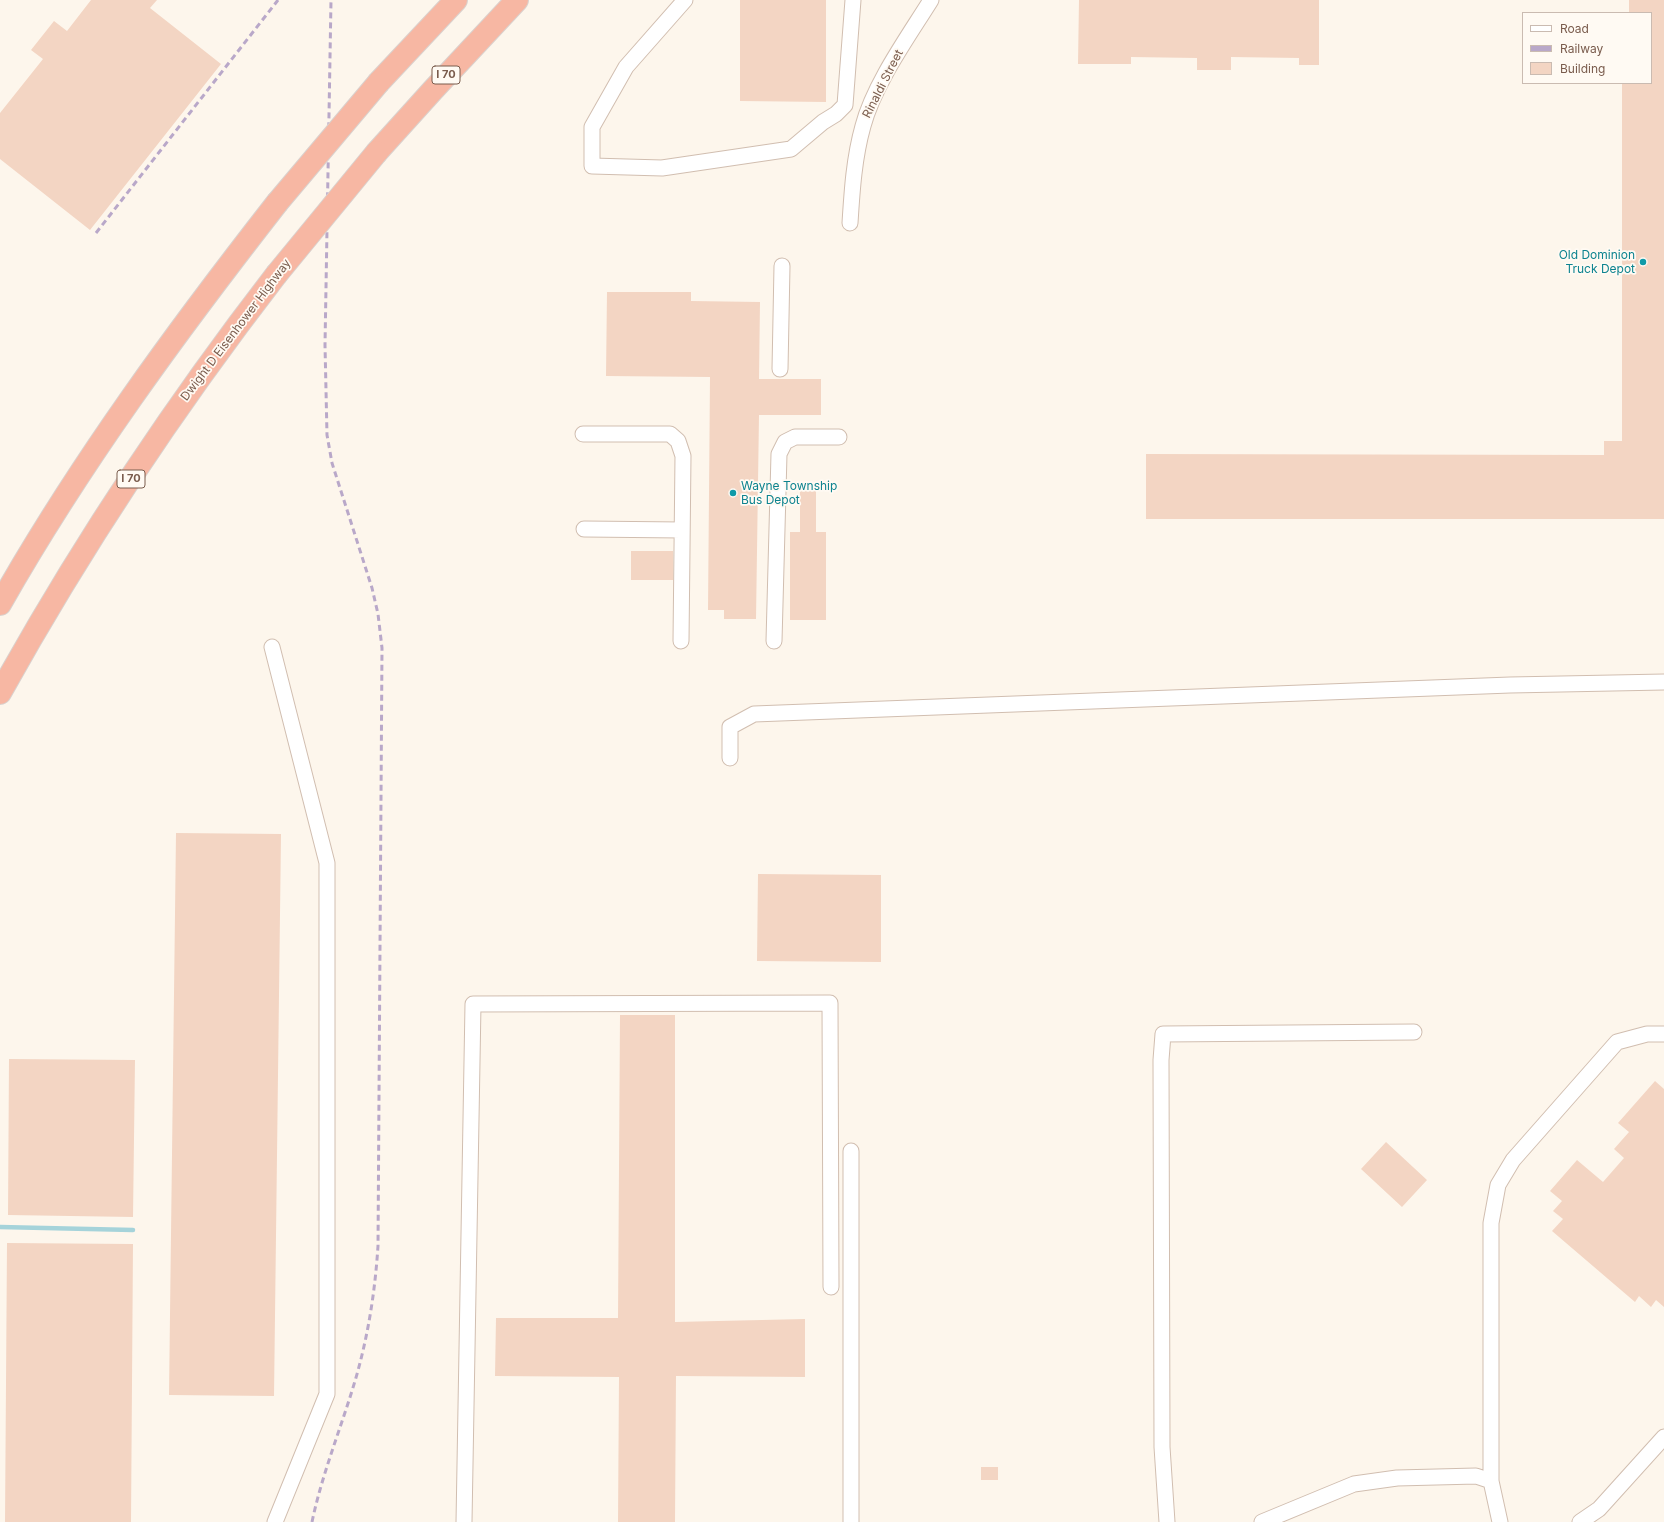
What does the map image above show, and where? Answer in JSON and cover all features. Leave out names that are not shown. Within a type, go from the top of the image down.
[{"type":"highway","points":[[0,604],[74,485],[155,363],[277,203],[379,82],[456,0]]},
{"type":"highway","name":"Dwight D Eisenhower Highway","points":[[0,693],[75,565],[129,482],[216,354],[276,274],[377,152],[518,0]]},
{"type":"street","points":[[685,0],[626,67],[592,127],[592,166],[662,168],[791,149],[823,122],[836,114],[845,105],[853,0]]},
{"type":"street","name":"Rinaldi Street","points":[[850,223],[855,172],[866,117],[888,71],[931,0]]},
{"type":"street","points":[[845,105],[866,117]]},
{"type":"street","points":[[780,369],[782,266]]},
{"type":"street","points":[[584,434],[670,434],[678,441],[683,456],[681,641]]},
{"type":"street","points":[[774,641],[779,454],[785,442],[795,437],[839,437]]},
{"type":"street","points":[[584,529],[682,530]]},
{"type":"street","points":[[272,646],[327,863],[327,1394],[276,1522]]},
{"type":"street","points":[[730,758],[730,727],[754,714],[1510,685],[1664,682]]},
{"type":"street","points":[[464,1522],[473,1004],[830,1003],[831,1287]]},
{"type":"street","points":[[1167,1522],[1162,1447],[1161,1060],[1164,1034],[1414,1032]]},
{"type":"street","points":[[1500,1522],[1491,1481],[1491,1223],[1498,1185],[1513,1160],[1617,1042],[1647,1034],[1664,1034]]},
{"type":"street","points":[[851,1151],[852,1522]]},
{"type":"street","points":[[1580,1522],[1599,1509],[1664,1437]]},
{"type":"street","points":[[1262,1522],[1354,1484],[1397,1478],[1476,1476],[1491,1481]]},
{"type":"building","points":[[91,0],[157,0],[150,8],[221,64],[90,230],[0,159],[0,113],[43,59],[31,50],[54,21],[67,31]]},
{"type":"building","points":[[740,0],[826,0],[826,102],[740,101]]},
{"type":"building","points":[[1079,0],[1319,0],[1319,65],[1299,65],[1299,58],[1231,57],[1231,70],[1197,70],[1197,58],[1131,57],[1131,64],[1078,64]]},
{"type":"building","name":"Old Dominion Truck Depot","points":[[1629,0],[1664,0],[1664,519],[1146,519],[1146,454],[1604,455],[1604,441],[1622,441],[1622,84],[1652,84],[1652,12],[1629,12]]},
{"type":"building","name":"Wayne Township Bus Depot","points":[[607,292],[691,292],[691,301],[760,302],[759,379],[821,379],[821,415],[759,415],[756,619],[724,619],[724,610],[708,610],[710,377],[606,376]]},
{"type":"building","points":[[800,491],[816,491],[816,532],[826,532],[826,620],[790,620],[790,532],[800,532]]},
{"type":"building","points":[[631,551],[673,551],[673,580],[631,580]]},
{"type":"building","points":[[176,833],[281,834],[274,1396],[169,1395]]},
{"type":"building","points":[[758,874],[881,875],[881,962],[757,961]]},
{"type":"building","points":[[620,1015],[675,1015],[675,1322],[805,1319],[805,1377],[676,1376],[675,1522],[618,1522],[619,1377],[495,1376],[496,1318],[618,1318]]},
{"type":"building","points":[[9,1059],[135,1060],[133,1217],[8,1215]]},
{"type":"building","points":[[1655,1081],[1664,1089],[1664,1307],[1656,1300],[1651,1307],[1639,1296],[1635,1302],[1552,1231],[1563,1219],[1553,1211],[1562,1201],[1550,1191],[1577,1160],[1603,1182],[1624,1158],[1614,1149],[1629,1132],[1618,1123]]},
{"type":"building","points":[[1386,1142],[1427,1180],[1402,1207],[1361,1169]]},
{"type":"building","points":[[7,1243],[133,1244],[131,1522],[5,1522]]},
{"type":"building","points":[[981,1467],[998,1467],[998,1480],[981,1480]]},
{"type":"waterway","points":[[0,1227],[133,1230]]},
{"type":"railway","points":[[96,233],[278,0]]},
{"type":"railway","points":[[312,1522],[326,1469],[355,1381],[364,1348],[373,1297],[378,1246],[382,648],[378,614],[372,588],[332,463],[327,435],[325,345],[331,0]]},
{"type":"place","name":"Old Dominion Truck Depot","points":[[1643,262]]},
{"type":"place","name":"Wayne Township Bus Depot","points":[[733,493]]}]
